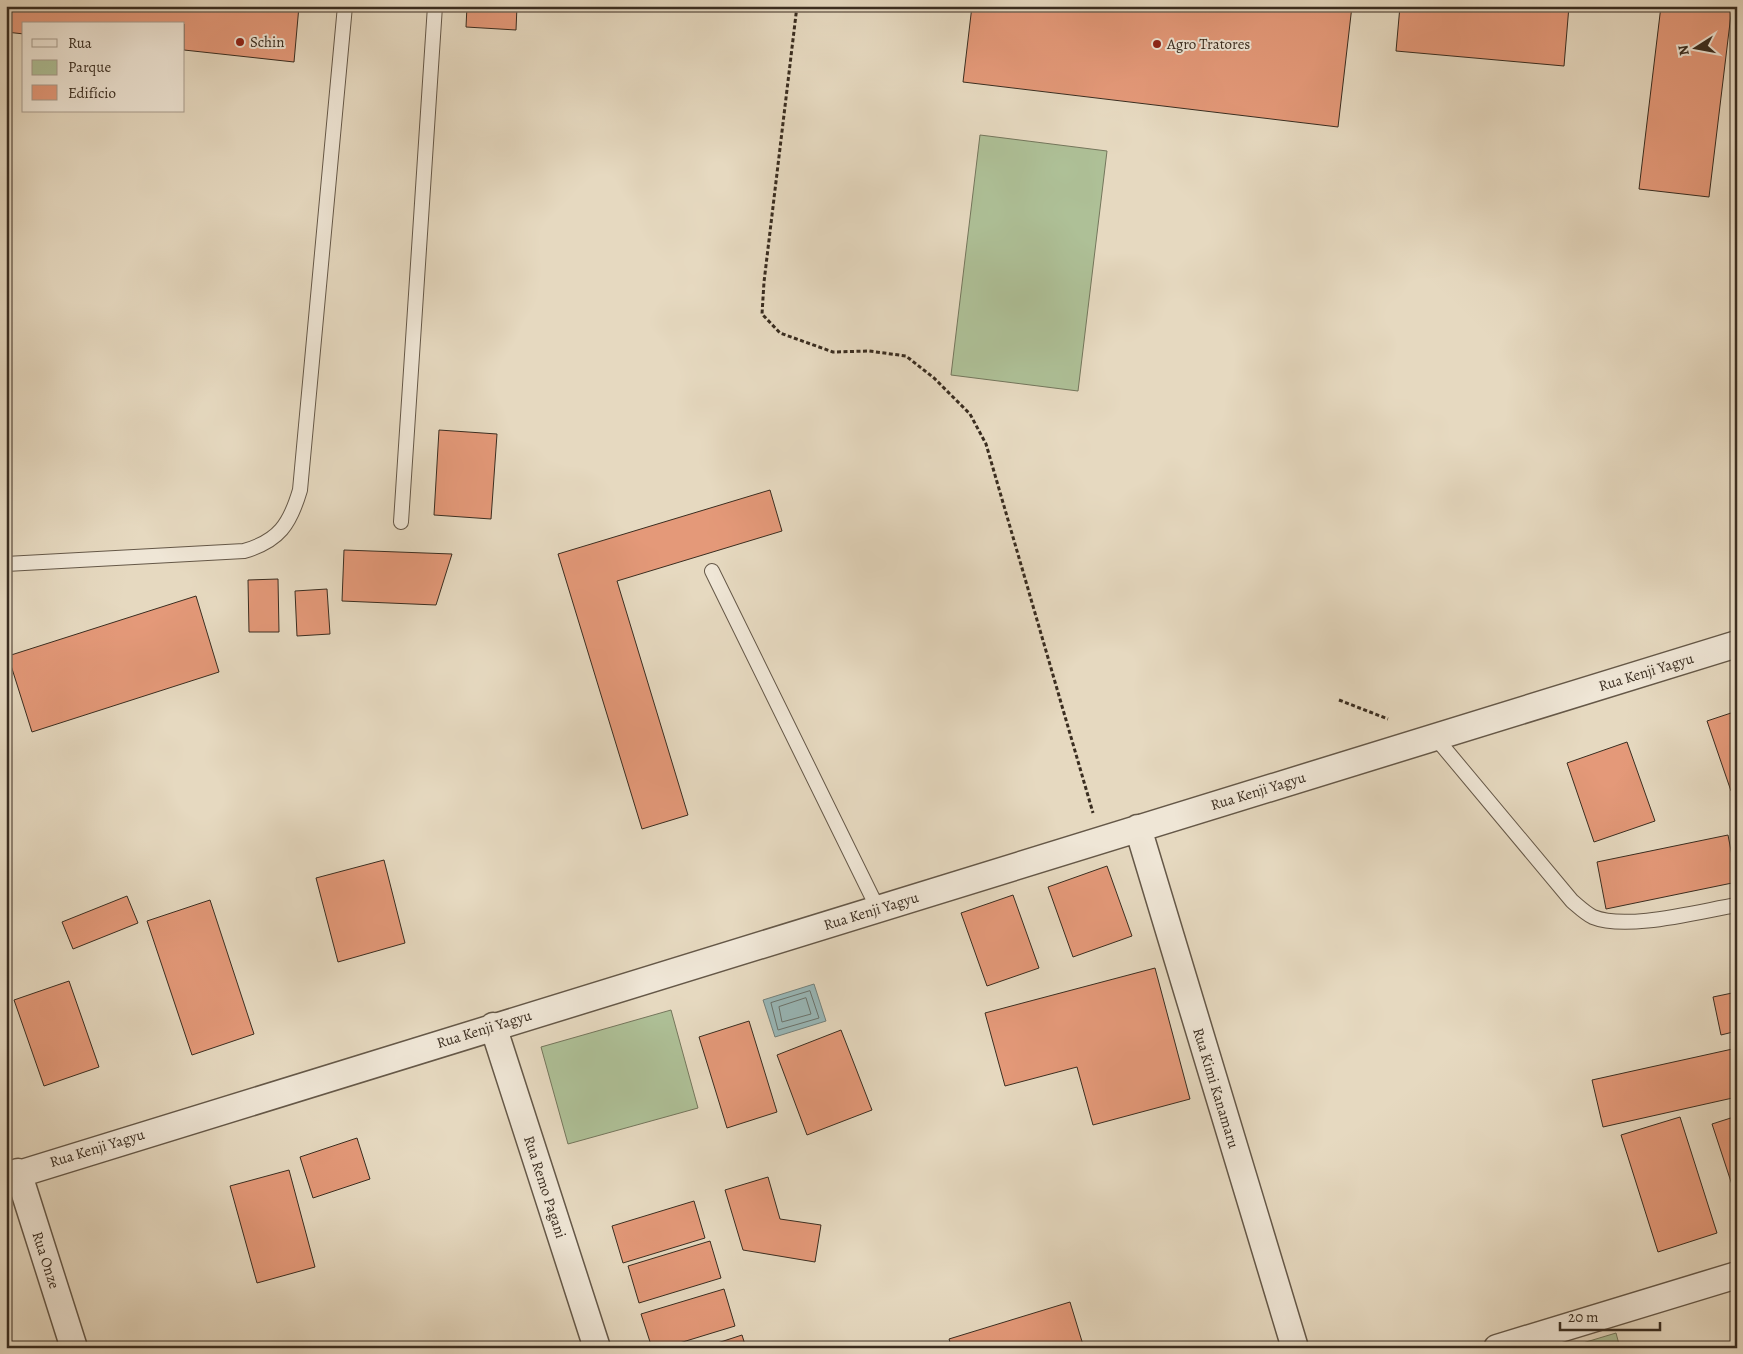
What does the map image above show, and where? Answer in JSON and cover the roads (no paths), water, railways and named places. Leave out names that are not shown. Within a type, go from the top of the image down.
[{"type":"street","name":"Rua Kenji Yagyu","points":[[12,1175],[1737,644]]},
{"type":"street","name":"Rua Kimi Kanamaru","points":[[1138,828],[1294,1348]]},
{"type":"street","name":"Rua Remo Pagani","points":[[494,1026],[596,1348]]},
{"type":"street","name":"Rua Onze","points":[[12,1175],[74,1348]]},
{"type":"street","points":[[1497,1348],[1737,1275]]},
{"type":"lane","points":[[6,564],[244,551],[261,546],[280,532],[290,520],[300,490],[345,6]]},
{"type":"lane","points":[[401,522],[435,6]]},
{"type":"lane","points":[[712,571],[878,908]]},
{"type":"lane","points":[[1435,737],[1572,901],[1592,916],[1613,922],[1634,922],[1737,905]]},
{"type":"water","points":[[814,984],[826,1021],[775,1037],[763,1000]]},
{"type":"place","name":"Schin","points":[[240,42]]},
{"type":"place","name":"Agro Tratores","points":[[1157,44]]}]
